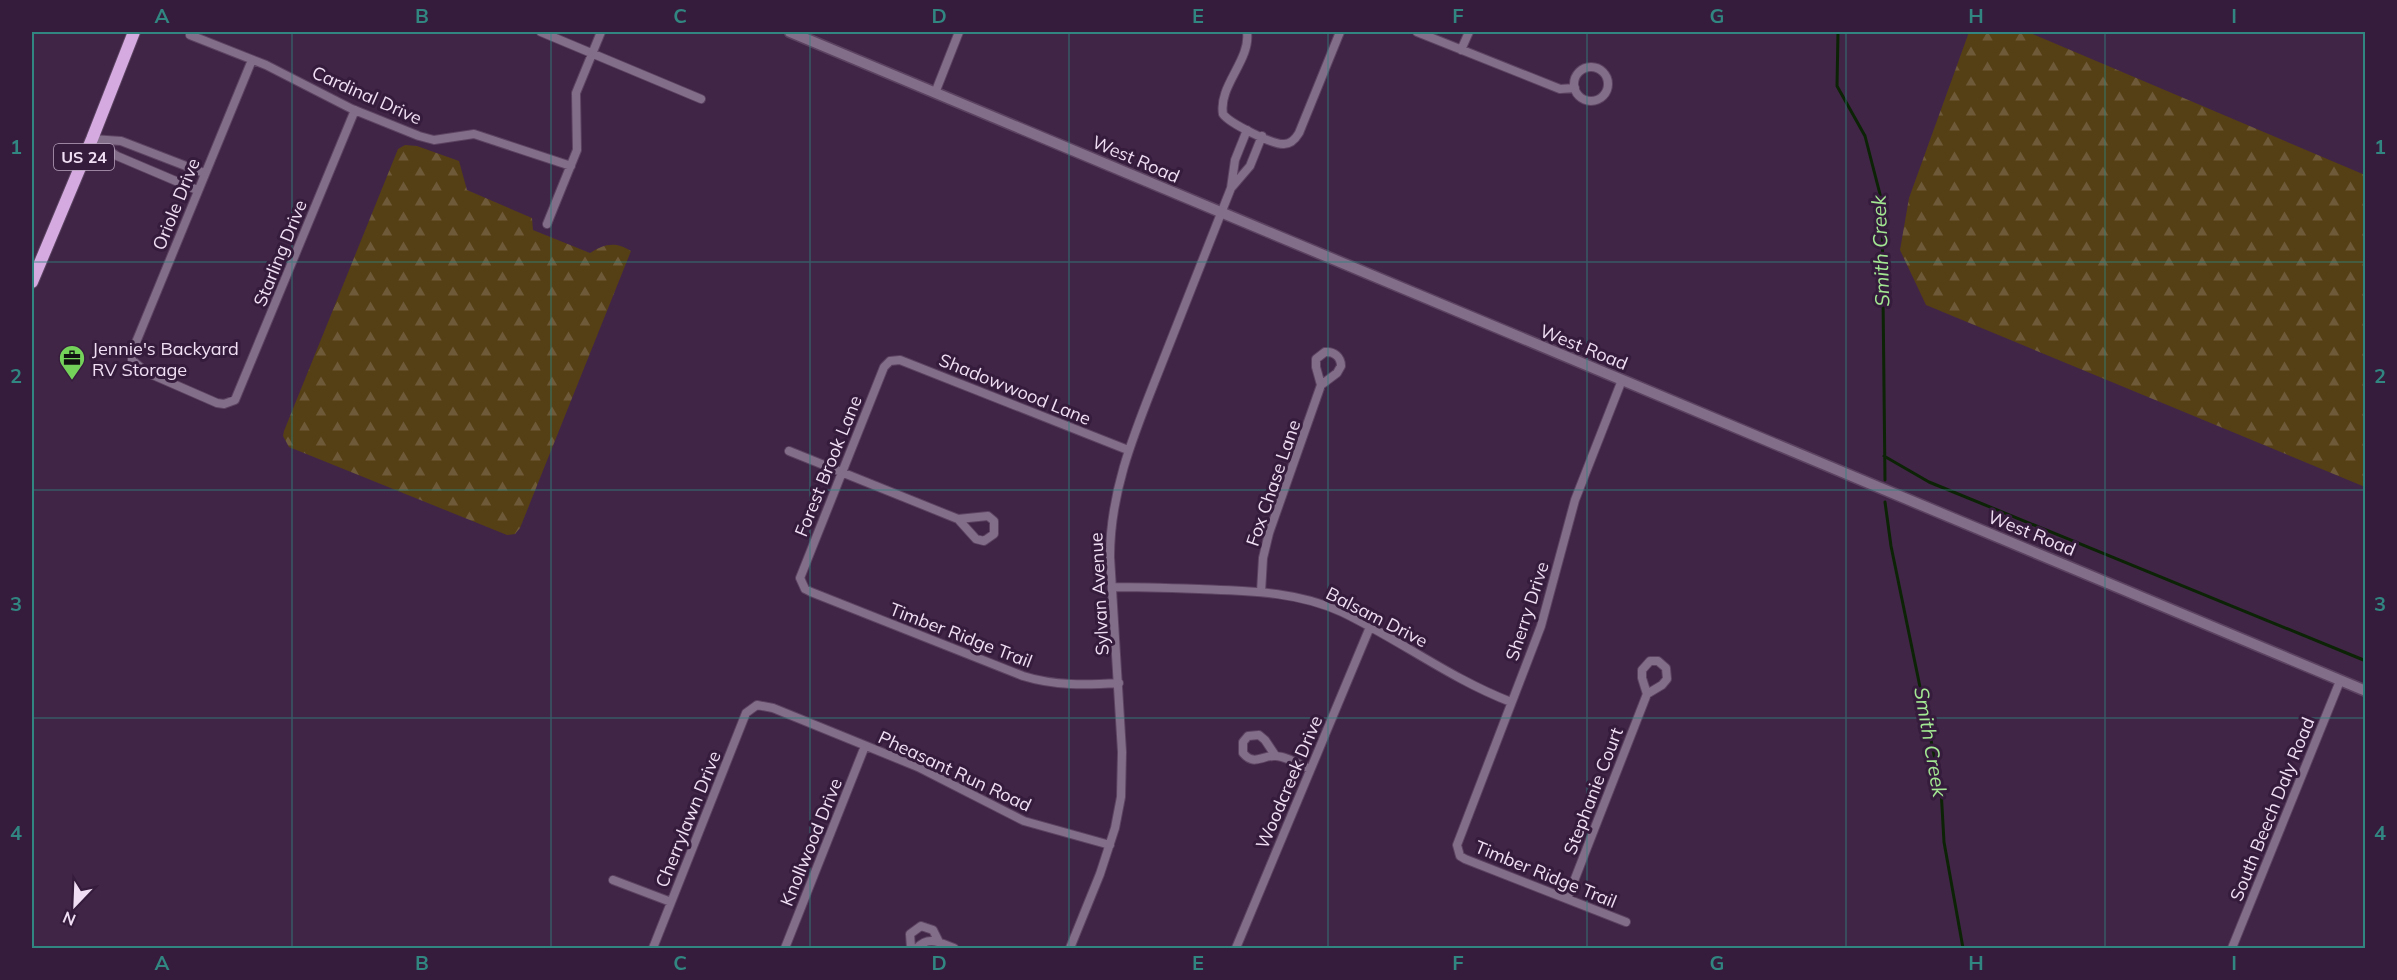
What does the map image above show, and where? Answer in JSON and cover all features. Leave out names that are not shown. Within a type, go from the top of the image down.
[{"type":"main road","name":"US 24","points":[[32,282],[134,32]]},
{"type":"street","points":[[541,32],[701,99]]},
{"type":"street","points":[[547,224],[577,150],[576,93],[601,32]]},
{"type":"street","name":"West Road","points":[[790,32],[2366,691]]},
{"type":"street","points":[[935,93],[959,32]]},
{"type":"street","points":[[1247,32],[1247,43],[1222,108],[1223,114],[1231,123],[1281,144],[1290,142],[1297,136],[1340,32]]},
{"type":"street","points":[[1417,32],[1560,88],[1575,88]]},
{"type":"street","points":[[1461,50],[1469,32]]},
{"type":"street","name":"Cardinal Drive","points":[[190,35],[301,81],[356,110],[427,138],[446,139],[474,134],[571,165]]},
{"type":"street","name":"Oriole Drive","points":[[132,360],[133,349],[252,60]]},
{"type":"street","points":[[1588,68],[1603,72],[1608,82],[1606,93],[1597,100],[1585,100],[1580,97],[1575,88],[1574,82],[1579,73],[1588,68]]},
{"type":"street","name":"Starling Drive","points":[[132,360],[146,372],[217,403],[228,403],[235,400],[356,110]]},
{"type":"street","points":[[1231,188],[1235,160],[1247,130]]},
{"type":"street","points":[[1231,188],[1250,166],[1262,136]]},
{"type":"street","points":[[92,139],[122,141],[204,173]]},
{"type":"street","points":[[92,139],[117,156],[197,190]]},
{"type":"street","name":"Sylvan Avenue","points":[[1070,948],[1110,846],[1119,813],[1122,782],[1119,683],[1110,557],[1111,516],[1128,450],[1231,188]]},
{"type":"street","name":"Shadowwood Lane","points":[[890,361],[900,360],[1128,450]]},
{"type":"street","name":"Forest Brook Lane","points":[[801,584],[801,572],[884,367],[890,361]]},
{"type":"street","name":"Sherry Drive","points":[[1457,851],[1458,839],[1543,618],[1575,500],[1622,380]]},
{"type":"street","name":"Fox Chase Lane","points":[[1261,592],[1266,545],[1321,385]]},
{"type":"street","points":[[789,451],[958,519],[976,539],[984,541],[994,534],[994,522],[988,516],[958,519]]},
{"type":"street","name":"Timber Ridge Trail","points":[[801,584],[811,592],[1023,676],[1074,685],[1119,683]]},
{"type":"street","name":"Balsam Drive","points":[[1112,587],[1261,592],[1307,600],[1342,613],[1370,627],[1462,680],[1511,702]]},
{"type":"street","name":"Woodcreek Drive","points":[[1236,948],[1370,627]]},
{"type":"street","name":"South Beech Daly Road","points":[[2232,948],[2340,681]]},
{"type":"street","name":"Stephanie Court","points":[[1567,899],[1647,694]]},
{"type":"street","name":"Pheasant Run Road","points":[[757,705],[773,708],[918,767],[1024,821],[1110,846]]},
{"type":"street","name":"Cherrylawn Drive","points":[[653,948],[746,713],[757,705]]},
{"type":"street","name":"Knollwood Drive","points":[[785,948],[865,746]]},
{"type":"street","points":[[1275,755],[1310,769]]},
{"type":"street","name":"Timber Ridge Trail","points":[[1457,851],[1465,860],[1626,922]]},
{"type":"street","points":[[613,880],[671,902]]},
{"type":"street","points":[[911,948],[910,934],[921,926],[933,930],[939,942]]},
{"type":"street","points":[[917,948],[924,942],[933,940],[954,948]]},
{"type":"green space","points":[[1969,32],[2028,32],[2365,175],[2365,487],[1926,305],[1900,250],[1909,198]]},
{"type":"green space","points":[[405,145],[417,146],[459,161],[467,190],[532,218],[533,230],[590,253],[600,247],[610,245],[631,251],[520,528],[515,534],[507,535],[289,447],[283,436],[398,149]]},
{"type":"waterway","name":"Smith Creek","points":[[1838,32],[1837,86],[1865,136],[1882,202],[1885,480]]},
{"type":"waterway","points":[[1884,456],[1929,482],[2366,661]]},
{"type":"waterway","name":"Smith Creek","points":[[1885,502],[1891,546],[1941,789],[1944,842],[1963,948]]},
{"type":"place","name":"Jennie's Backyard RV Storage","points":[[72,381]]}]
